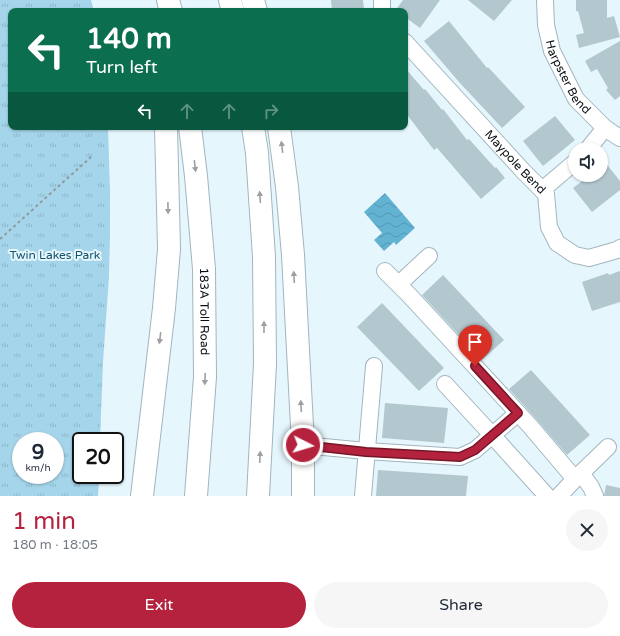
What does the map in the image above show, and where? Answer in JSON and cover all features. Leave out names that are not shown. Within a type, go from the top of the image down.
[{"type":"highway","points":[[142,496],[164,308],[169,249],[166,130]]},
{"type":"highway","name":"183A Toll Road","points":[[190,130],[204,269],[205,377],[196,496]]},
{"type":"highway","points":[[253,130],[257,152],[264,257],[265,364],[258,496]]},
{"type":"highway","points":[[279,130],[287,187],[293,255],[303,445],[303,496]]},
{"type":"street","name":"Harpster Bend","points":[[545,0],[546,25],[552,51],[576,99],[605,128],[620,138]]},
{"type":"street","name":"Maypole Bend","points":[[408,45],[546,194],[549,227],[557,244],[575,255],[589,258],[620,248]]},
{"type":"street","points":[[594,142],[605,128]]},
{"type":"street","points":[[542,190],[568,168]]},
{"type":"street","points":[[398,284],[428,256]]},
{"type":"street","points":[[385,271],[518,413],[591,488],[595,496]]},
{"type":"street","points":[[363,496],[374,366]]},
{"type":"street","points":[[445,384],[547,496]]},
{"type":"street","points":[[303,445],[366,452],[460,457],[475,450],[518,413]]},
{"type":"street","points":[[559,496],[608,447]]},
{"type":"path","points":[[0,239],[91,157]]},
{"type":"green space","name":"Twin Lakes Park","points":[[0,0],[91,0],[93,8],[8,8],[8,130],[108,130],[110,191],[109,277],[103,362],[100,432],[72,432],[72,484],[99,484],[98,496],[0,496]]},
{"type":"water","points":[[385,193],[415,228],[396,245],[394,242],[384,251],[374,240],[382,233],[364,212]]},
{"type":"building","points":[[331,0],[363,0],[364,8],[332,8]]},
{"type":"building","points":[[403,0],[440,0],[420,28],[408,19],[408,8],[397,8]]},
{"type":"building","points":[[468,0],[512,0],[494,21]]},
{"type":"building","points":[[576,0],[607,0],[607,18],[614,16],[620,37],[579,48],[576,35],[584,33],[578,11],[576,11]]},
{"type":"building","points":[[449,21],[487,68],[488,67],[525,107],[502,128],[459,82],[424,41]]},
{"type":"building","points":[[620,41],[620,96],[615,100],[606,90],[608,88],[597,69],[591,72],[585,61]]},
{"type":"building","points":[[408,71],[442,110],[443,109],[467,140],[469,139],[505,178],[481,199],[437,148],[434,150],[408,116]]},
{"type":"building","points":[[555,116],[575,140],[573,142],[568,142],[568,146],[543,166],[523,141]]},
{"type":"building","points":[[608,166],[620,181],[620,190],[592,212],[573,188],[581,182],[608,182]]},
{"type":"building","points":[[620,271],[620,302],[592,311],[582,282],[608,273],[609,275]]},
{"type":"building","points":[[443,275],[504,340],[482,360],[422,295]]},
{"type":"building","points":[[382,303],[444,368],[419,391],[357,327]]},
{"type":"building","points":[[531,370],[590,435],[567,455],[509,389]]},
{"type":"building","points":[[385,403],[448,408],[444,443],[382,438]]},
{"type":"building","points":[[378,470],[468,476],[466,496],[376,496]]},
{"type":"building","points":[[606,485],[620,488],[620,496],[604,496]]},
{"type":"route","points":[[303,445],[366,452],[460,457],[475,450],[518,413],[475,366]]}]
